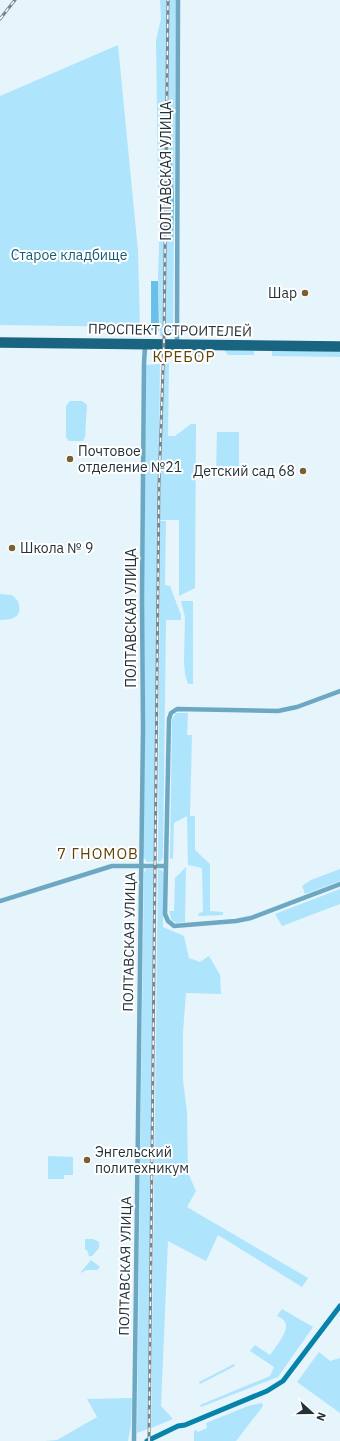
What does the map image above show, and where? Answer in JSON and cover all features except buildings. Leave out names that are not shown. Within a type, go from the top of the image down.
[{"type":"main road","name":"ПРОСПЕКТ СТРОИТЕЛЕЙ","points":[[0,340],[340,349]]},
{"type":"main road","name":"ПРОСПЕКТ СТРОИТЕЛЕЙ","points":[[0,345],[145,347],[177,345],[340,344]]},
{"type":"main road","points":[[147,1441],[178,1426],[185,1425],[267,1391],[283,1381],[340,1306]]},
{"type":"street","name":"ПОЛТАВСКАЯ УЛИЦА","points":[[177,345],[178,0]]},
{"type":"street","name":"ПОЛТАВСКАЯ УЛИЦА","points":[[134,1441],[141,866],[145,347]]},
{"type":"street","points":[[340,691],[297,707],[278,711],[177,709],[172,713],[169,719],[165,914],[168,922],[174,926],[236,921],[251,918],[340,884]]},
{"type":"street","points":[[0,901],[112,866],[166,866]]},
{"type":"green space","points":[[160,0],[176,0],[173,335],[160,336],[156,40],[161,19]]},
{"type":"green space","name":"Старое кладбище","points":[[118,45],[138,251],[140,327],[0,325],[0,96]]},
{"type":"green space","points":[[191,350],[208,350],[211,354],[209,357],[206,355],[202,357],[191,357]]},
{"type":"green space","points":[[224,350],[254,351],[254,355],[228,355]]},
{"type":"green space","points":[[272,350],[340,351],[340,357],[272,356]]},
{"type":"green space","points":[[163,363],[169,363],[168,436],[175,436],[191,424],[196,424],[195,588],[179,596],[179,520],[160,520]]},
{"type":"green space","points":[[160,364],[154,862],[147,862],[143,857],[142,716],[146,365]]},
{"type":"green space","points":[[70,401],[82,401],[87,405],[85,437],[83,441],[69,441],[66,437],[66,406]]},
{"type":"green space","points":[[217,432],[239,432],[239,474],[216,474]]},
{"type":"green space","points":[[160,521],[166,521],[165,585],[170,586],[181,615],[181,620],[166,620],[163,857],[161,861],[158,862]]},
{"type":"green space","points":[[0,594],[12,595],[18,601],[19,611],[13,618],[0,620]]},
{"type":"green space","points":[[181,601],[193,601],[193,684],[188,684],[185,674],[185,617]]},
{"type":"green space","points":[[176,713],[188,713],[187,735],[192,735],[190,816],[195,816],[195,850],[210,864],[210,911],[223,912],[223,915],[198,916],[199,913],[203,912],[202,868],[188,865],[187,816],[174,823],[173,859],[170,858],[172,719]]},
{"type":"green space","points":[[186,867],[185,922],[177,923],[172,921],[169,911],[174,911],[175,878]]},
{"type":"green space","points":[[146,869],[154,869],[148,1429],[137,1433],[140,1173],[143,1173],[143,1164],[140,1164],[144,873]]},
{"type":"green space","points":[[158,869],[163,871],[164,874],[163,927],[184,936],[189,958],[200,962],[209,956],[220,975],[221,994],[186,993],[183,1032],[183,1080],[187,1113],[188,1173],[196,1191],[187,1207],[308,1278],[302,1287],[218,1235],[206,1261],[168,1241],[161,1406],[173,1419],[151,1428]]},
{"type":"green space","points":[[340,869],[340,881],[305,894],[302,886],[311,880]]},
{"type":"green space","points":[[340,889],[340,904],[282,926],[275,914]]},
{"type":"green space","points":[[48,1156],[73,1157],[73,1175],[64,1175],[64,1179],[48,1179]]},
{"type":"green space","points":[[85,1239],[93,1239],[99,1242],[99,1248],[92,1256],[89,1256],[87,1250],[85,1250]]},
{"type":"green space","points":[[91,1260],[100,1267],[97,1270],[87,1270],[80,1273]]},
{"type":"green space","points":[[282,1309],[313,1327],[278,1377],[201,1407],[200,1405],[270,1376],[274,1367],[250,1351],[255,1345],[270,1355],[284,1334],[286,1325],[285,1322],[277,1316]]},
{"type":"green space","points":[[319,1352],[330,1361],[340,1358],[340,1413],[297,1382]]},
{"type":"green space","points":[[234,1364],[235,1366],[200,1384],[199,1382]]},
{"type":"green space","points":[[132,1398],[131,1426],[128,1441],[45,1441],[57,1440],[97,1417],[87,1399]]},
{"type":"green space","points":[[262,1403],[263,1406],[236,1441],[194,1441],[194,1431],[196,1430],[198,1432],[207,1428],[206,1423],[248,1406]]},
{"type":"shaded area","points":[[172,161],[174,199],[173,238],[167,233],[168,164]]},
{"type":"shaded area","points":[[151,281],[158,281],[159,331],[151,330]]},
{"type":"railway","points":[[0,19],[15,0]]},
{"type":"railway","points":[[149,1441],[159,486],[164,339],[168,0]]},
{"type":"place","name":"Шар","points":[[305,293]]},
{"type":"place","name":"Почтовое отделение №21","points":[[70,459]]},
{"type":"place","name":"Детский сад 68","points":[[303,471]]},
{"type":"place","name":"Школа № 9","points":[[12,548]]},
{"type":"place","name":"Энгельский политехникум","points":[[87,1160]]},
{"type":"district","name":"КРЕБОР","points":[[184,357]]},
{"type":"district","name":"7 ГНОМОВ","points":[[98,854]]}]
